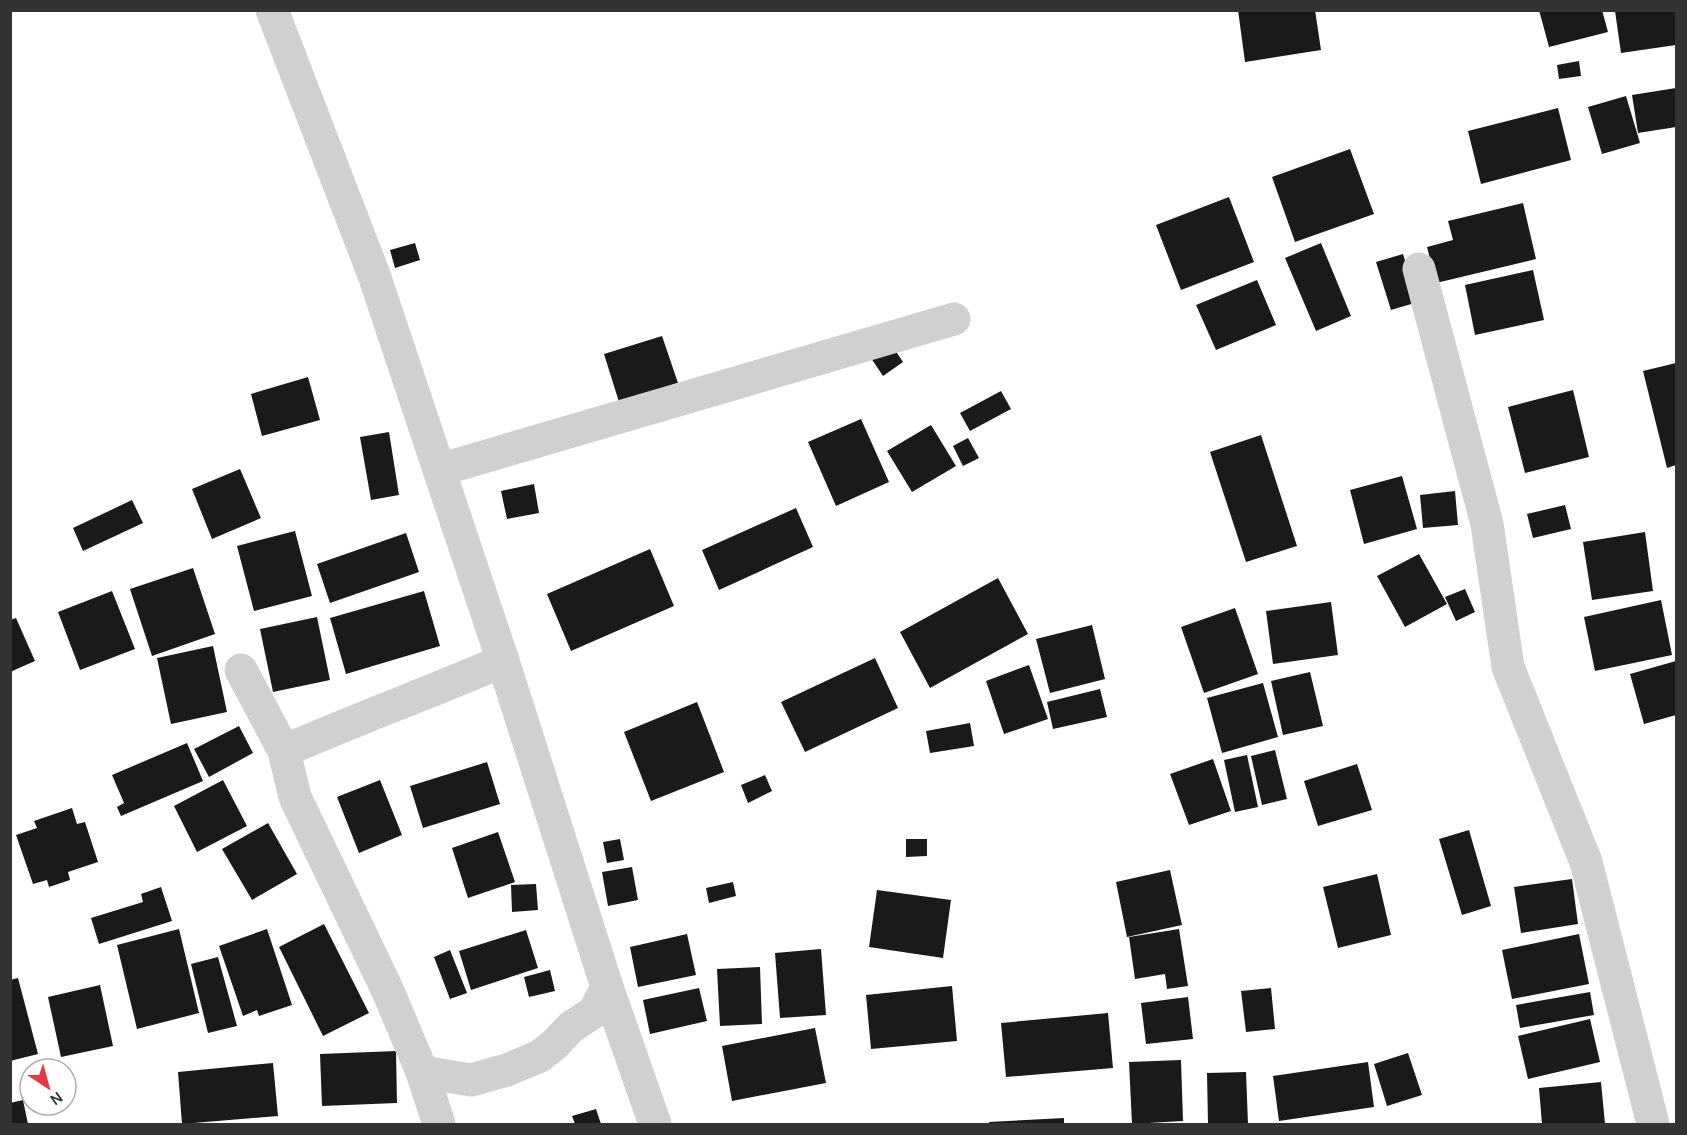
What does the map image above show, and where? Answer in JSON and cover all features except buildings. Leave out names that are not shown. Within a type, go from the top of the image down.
[{"type":"street","points":[[272,10],[374,275],[503,661],[607,987],[655,1125]]},
{"type":"street","points":[[1419,269],[1487,524],[1508,667],[1586,862],[1653,1125]]},
{"type":"street","points":[[439,470],[954,319]]},
{"type":"street","points":[[285,751],[367,715],[503,661]]},
{"type":"street","points":[[241,670],[285,751],[295,797],[387,988],[422,1072],[439,1125]]},
{"type":"street","points":[[422,1072],[471,1080],[507,1070],[540,1056],[571,1027],[594,1012],[607,987]]}]
